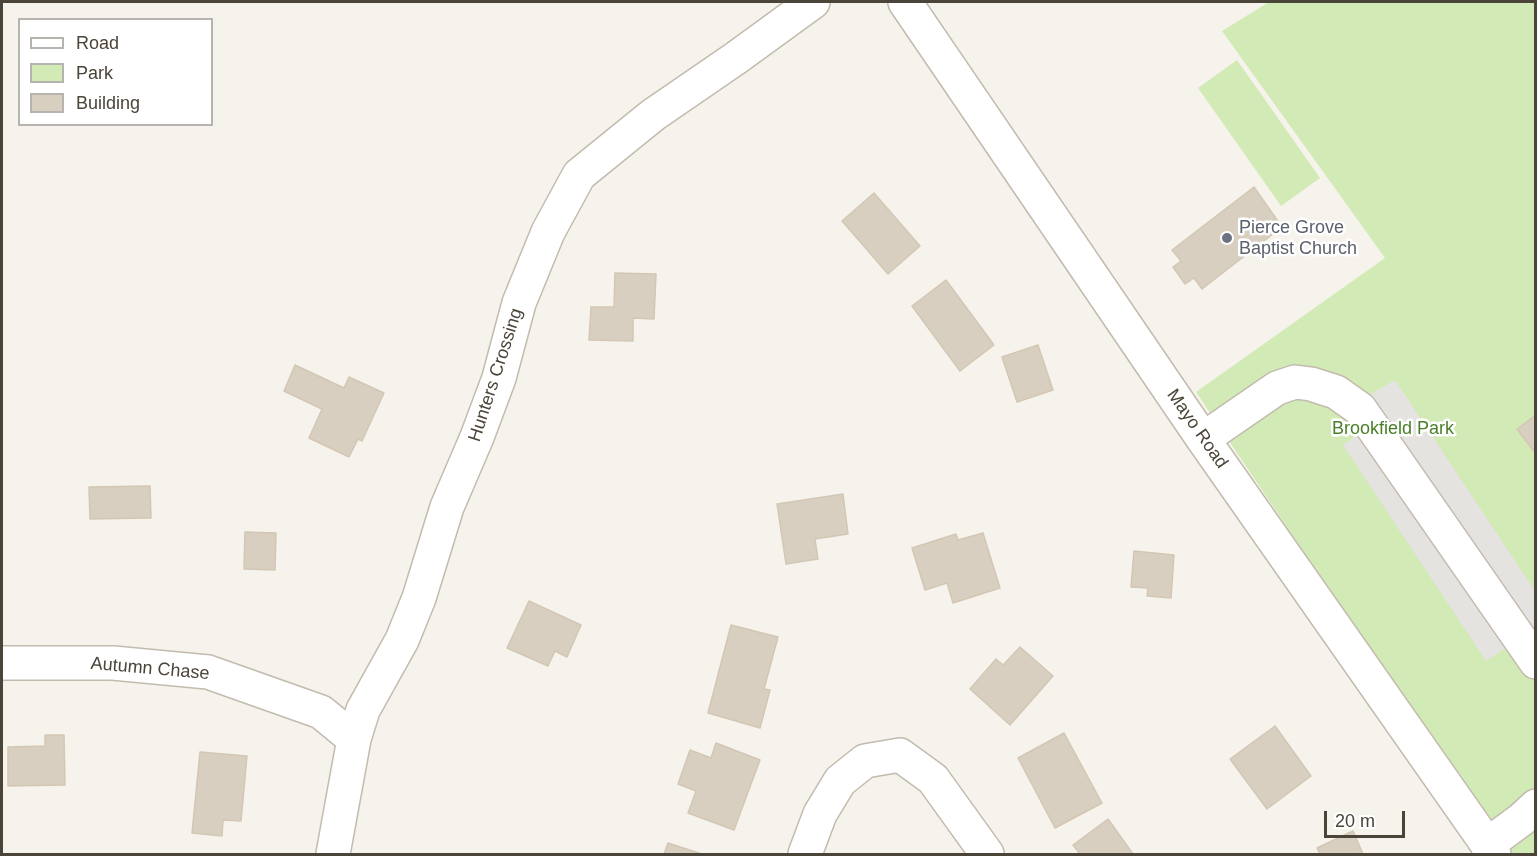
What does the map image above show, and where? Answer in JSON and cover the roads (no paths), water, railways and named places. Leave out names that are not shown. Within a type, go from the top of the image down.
[{"type":"street","name":"Hunters Crossing","points":[[333,855],[354,739],[363,710],[402,640],[419,598],[447,507],[499,378],[519,303],[548,232],[579,175],[653,115],[813,2]]},
{"type":"street","name":"Mayo Road","points":[[905,2],[1203,439],[1490,850]]},
{"type":"street","points":[[1203,439],[1277,388],[1296,382],[1336,392],[1360,409],[1536,663]]},
{"type":"street","name":"Autumn Chase","points":[[2,663],[113,663],[208,672],[321,712],[354,739]]},
{"type":"street","points":[[805,855],[820,814],[840,781],[865,761],[900,755],[933,778],[987,855]]},
{"type":"street","points":[[1490,850],[1536,806]]},
{"type":"place","name":"Pierce Grove Baptist Church","points":[[1227,238]]},
{"type":"park label","name":"Brookfield Park","points":[[1393,429]]}]
